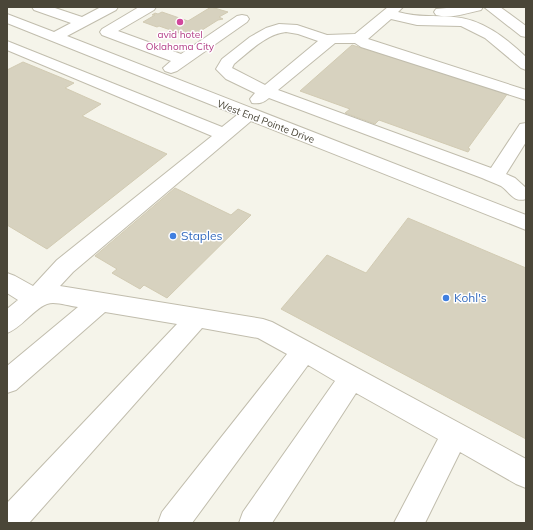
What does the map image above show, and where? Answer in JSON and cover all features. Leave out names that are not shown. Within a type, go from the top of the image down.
[{"type":"street","points":[[39,7],[82,22]]},
{"type":"street","points":[[55,37],[111,7]]},
{"type":"street","points":[[81,47],[149,7]]},
{"type":"street","points":[[402,7],[423,11],[476,7]]},
{"type":"street","points":[[491,7],[526,33]]},
{"type":"street","points":[[359,39],[392,11],[417,21],[453,21],[477,27],[515,54],[526,65]]},
{"type":"street","name":"West End Pointe Drive","points":[[7,18],[526,223]]},
{"type":"street","points":[[156,77],[242,20]]},
{"type":"street","points":[[329,40],[292,29],[279,28],[268,32],[225,65],[226,72],[267,92],[495,176],[508,182],[524,193]]},
{"type":"street","points":[[107,32],[182,60]]},
{"type":"street","points":[[7,323],[36,299],[65,266],[224,134],[267,92],[331,38],[359,39],[366,44],[526,95]]},
{"type":"street","points":[[7,46],[224,134]]},
{"type":"street","points":[[495,176],[526,128]]},
{"type":"street","points":[[503,214],[516,196],[524,193]]},
{"type":"street","points":[[7,282],[36,299],[53,294],[263,330],[304,351],[526,474]]},
{"type":"street","points":[[7,382],[100,302]]},
{"type":"street","points":[[9,523],[198,318]]},
{"type":"street","points":[[173,523],[304,351]]},
{"type":"street","points":[[254,523],[352,378]]},
{"type":"street","points":[[409,523],[455,434]]},
{"type":"building","name":"avid hotel Oklahoma City","points":[[211,7],[228,12],[219,17],[223,19],[218,20],[191,37],[143,22],[155,15],[152,15],[155,13],[158,14],[162,12],[188,21]]},
{"type":"building","points":[[352,45],[508,93],[468,148],[470,149],[468,152],[379,120],[375,124],[345,113],[350,109],[300,91]]},
{"type":"building","points":[[23,62],[74,83],[65,88],[101,104],[82,116],[167,154],[47,249],[7,225],[7,70]]},
{"type":"building","points":[[175,188],[231,215],[238,209],[251,215],[167,298],[144,285],[140,289],[112,273],[117,269],[95,256]]},
{"type":"building","points":[[408,218],[526,268],[526,439],[281,309],[327,255],[366,273]]},
{"type":"place","name":"avid hotel Oklahoma City","points":[[180,22]]},
{"type":"place","name":"Staples","points":[[173,236]]},
{"type":"place","name":"Kohl's","points":[[446,298]]}]
